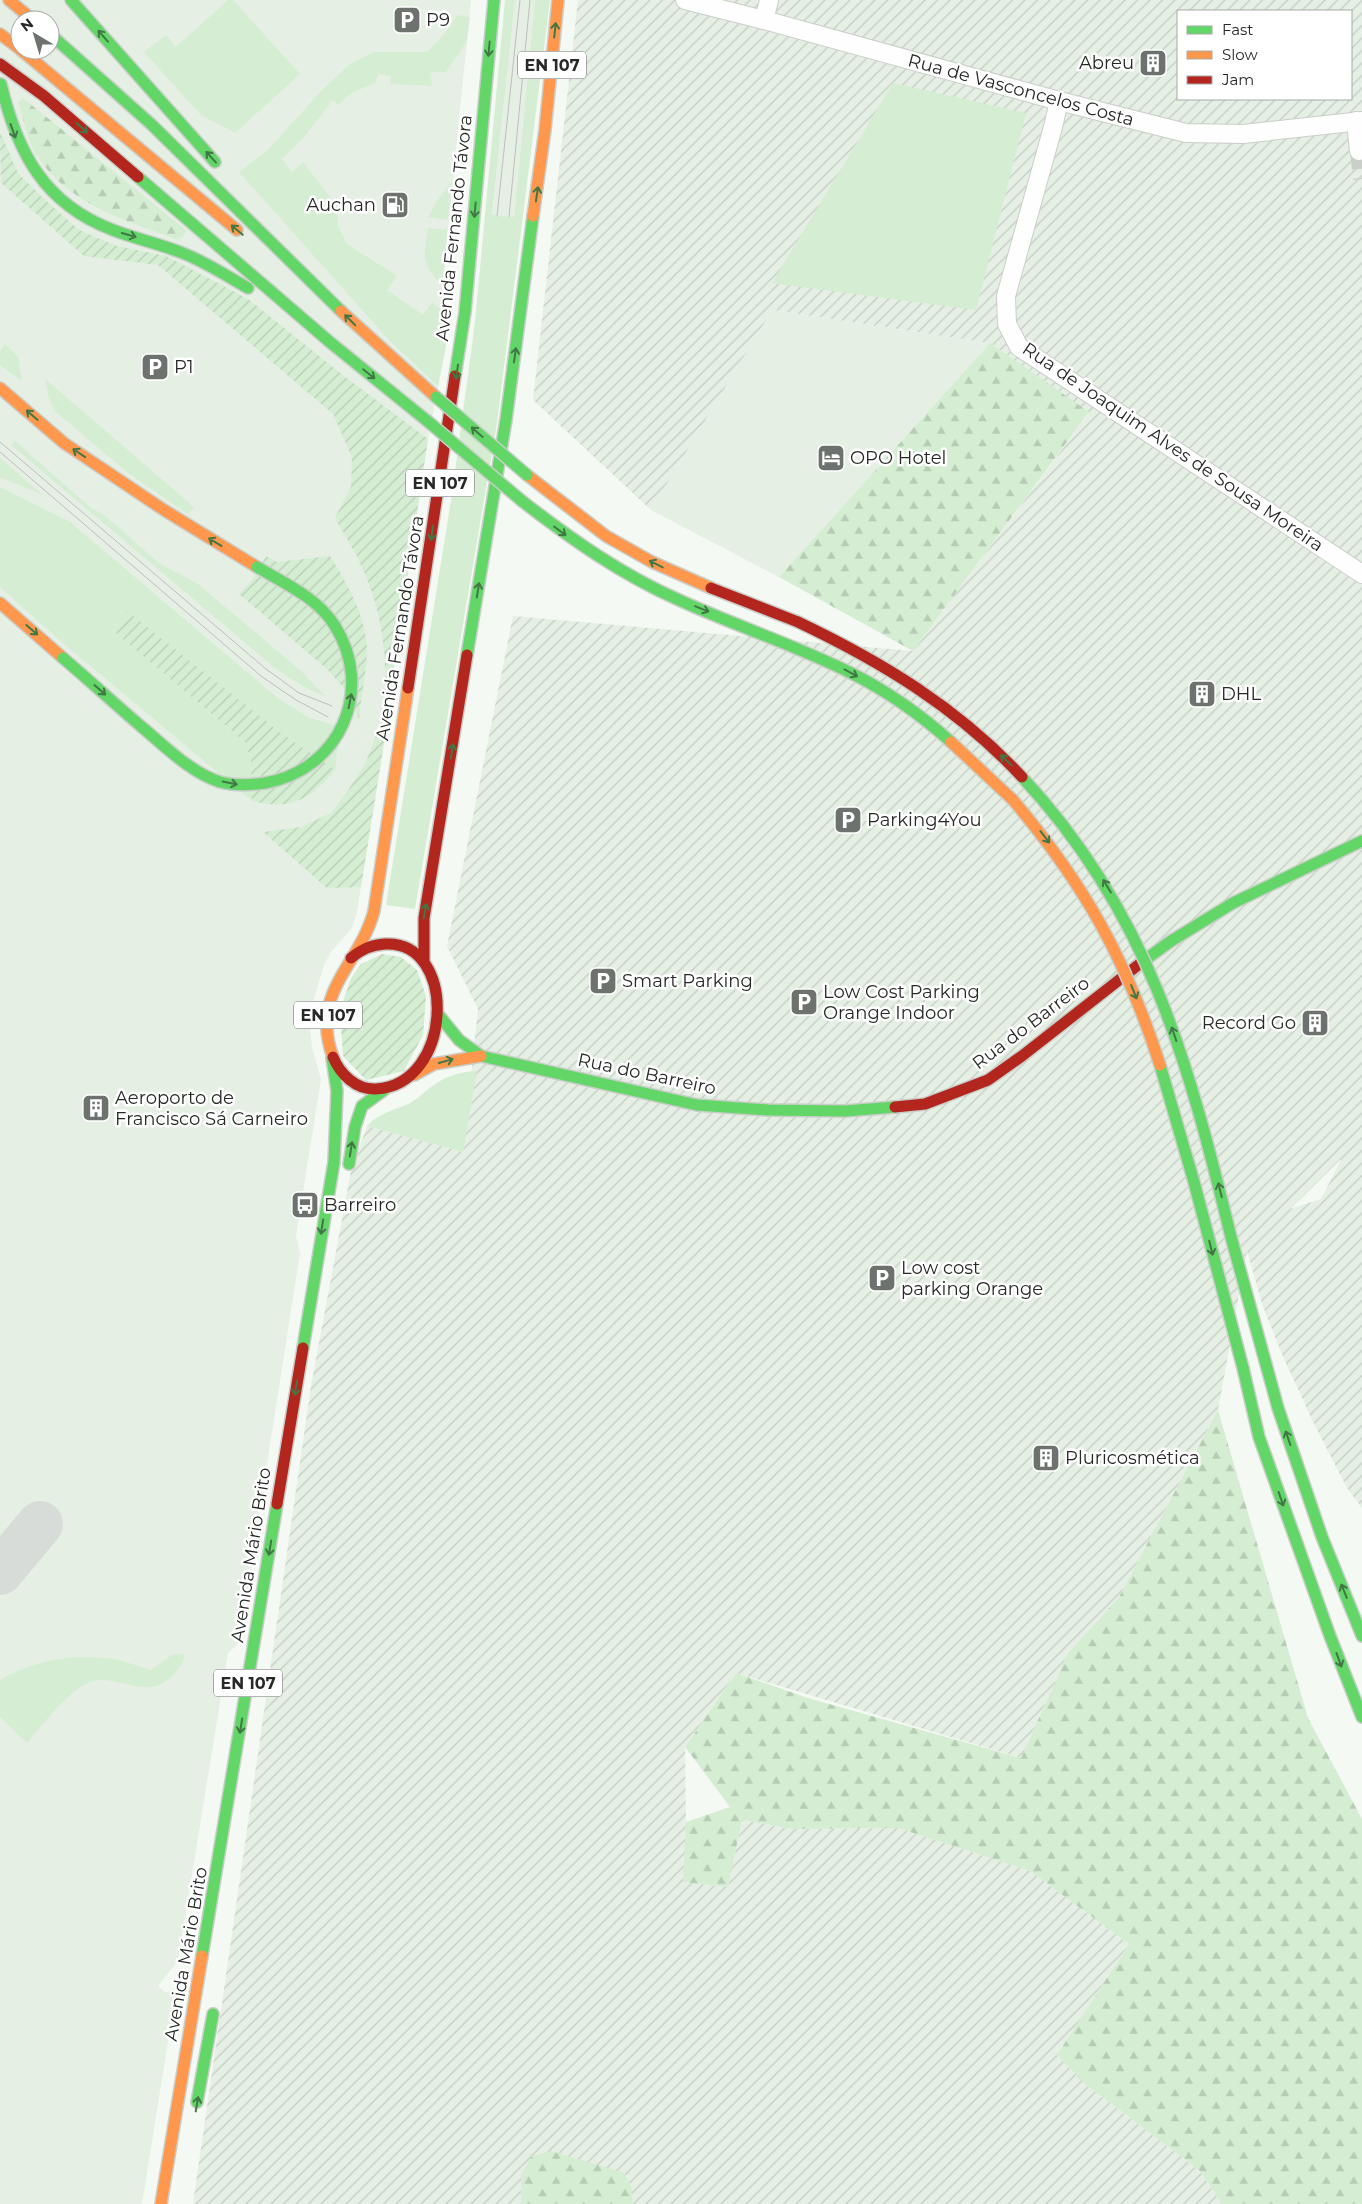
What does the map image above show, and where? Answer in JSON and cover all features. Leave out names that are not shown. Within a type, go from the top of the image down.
[{"type":"main road","points":[[9,0],[21,10]]},
{"type":"main road","points":[[71,0],[222,170]]},
{"type":"main road","name":"Avenida Fernando Távora","points":[[350,958],[367,933],[374,912],[457,375],[465,312],[494,0]]},
{"type":"main road","name":"EN 107","points":[[424,960],[424,918],[506,420],[545,130],[558,0]]},
{"type":"main road","points":[[0,34],[10,42]]},
{"type":"main road","points":[[60,43],[152,125],[368,338],[584,521],[636,554],[668,570],[798,622],[865,654],[925,691],[954,713],[1007,760],[1038,793],[1077,841],[1098,871],[1133,933],[1162,1000],[1185,1066],[1215,1170],[1231,1237],[1278,1408],[1319,1528],[1362,1636]]},
{"type":"main road","points":[[32,60],[249,240]]},
{"type":"main road","points":[[0,64],[44,96],[331,343],[564,535],[617,569],[679,600],[813,654],[875,687],[906,706],[962,749],[1014,800],[1058,854],[1078,883],[1113,945],[1131,983],[1147,1026],[1185,1147],[1259,1437],[1330,1636],[1362,1717]]},
{"type":"main road","points":[[1,84],[7,114],[18,143],[28,162],[43,183],[65,205],[111,230],[157,243],[195,258],[253,291],[331,343]]},
{"type":"main road","points":[[267,221],[332,302]]},
{"type":"main road","points":[[264,251],[332,302]]},
{"type":"main road","points":[[0,388],[64,443],[164,510],[307,598],[324,612],[344,641],[352,674],[352,692],[349,709],[342,729],[332,744],[320,758],[302,772],[286,779],[265,784],[239,785],[217,781],[197,771],[162,743],[0,603]]},
{"type":"main road","name":"Rua do Barreiro","points":[[414,1076],[434,1064],[481,1056],[697,1106],[768,1110],[845,1111],[925,1104],[988,1080],[1022,1056],[1104,990],[1171,941],[1225,908],[1362,841]]},
{"type":"main road","name":"EN 107","points":[[399,943],[412,949],[424,960],[433,975],[437,1013],[437,1028],[426,1058],[414,1076],[397,1087],[371,1090],[359,1087],[340,1071],[332,1058],[327,1016],[331,994],[339,974],[350,958],[368,946],[399,943]]},
{"type":"main road","name":"Rua do Barreiro","points":[[437,1013],[459,1040],[481,1056]]},
{"type":"main road","name":"Avenida Mário Brito","points":[[161,2204],[205,1950],[334,1162],[337,1090],[332,1058]]},
{"type":"main road","points":[[347,1176],[354,1126],[362,1106],[384,1090]]},
{"type":"main road","name":"Avenida Mário Brito","points":[[195,2116],[215,1998]]},
{"type":"street","name":"Rua de Vasconcelos Costa","points":[[685,0],[1059,101],[1186,133],[1243,134],[1359,121]]},
{"type":"street","points":[[764,20],[769,0]]},
{"type":"street","name":"Rua de Joaquim Alves de Sousa Moreira","points":[[1059,101],[1006,296],[1008,324],[1019,347],[1362,574]]},
{"type":"street","points":[[1359,121],[1359,152]]},
{"type":"shaded area","points":[[0,0],[471,0],[444,268],[442,310],[446,346],[428,439],[357,912],[352,928],[331,952],[324,965],[309,1014],[312,1048],[321,1079],[296,1236],[300,1253],[239,1643],[228,1653],[178,1961],[158,1986],[166,1993],[179,1985],[174,2004],[142,2204],[0,2204]]},
{"type":"shaded area","points":[[515,0],[535,0],[514,217],[492,216]]},
{"type":"shaded area","points":[[578,0],[1362,0],[1362,1508],[1347,1488],[1314,1424],[1284,1359],[1263,1307],[1247,1251],[1218,1410],[1119,1597],[1068,1653],[1021,1758],[736,1673],[685,1747],[686,1822],[684,1882],[728,1887],[742,1820],[792,1829],[898,1828],[1030,1871],[1129,1944],[1057,2055],[1084,2083],[1200,2171],[1222,2204],[193,2204],[311,1386],[351,1171],[367,1126],[463,1152],[478,1009],[447,946],[513,616],[913,651],[1089,413],[990,343],[772,310],[651,510],[533,400]],"holes":[[[1341,1160],[1321,1199],[1290,1209]]]},
{"type":"shaded area","points":[[772,310],[990,343],[779,577],[651,510]]},
{"type":"green space","points":[[228,0],[233,0],[300,74],[235,133],[201,115],[144,52],[166,35],[176,47]]},
{"type":"green space","points":[[505,0],[515,0],[492,215],[514,217],[535,0],[550,0],[497,423],[415,909],[386,905],[452,494],[475,322]]},
{"type":"green space","points":[[457,15],[470,17],[467,41],[446,72],[430,72],[432,86],[390,84],[391,76],[378,74],[376,82],[350,94],[338,105],[333,100],[305,136],[282,159],[292,172],[303,162],[337,206],[338,226],[347,244],[397,276],[387,290],[423,315],[432,303],[442,310],[446,346],[438,386],[389,340],[239,172],[267,151],[321,91],[350,64],[374,52],[427,52],[445,33]]},
{"type":"green space","points":[[893,83],[1026,113],[976,310],[772,283]]},
{"type":"green space","points":[[23,98],[187,231],[179,240],[159,233],[100,209],[65,187],[50,173],[34,151],[18,102]]},
{"type":"green space","points":[[0,132],[18,173],[79,230],[117,246],[166,256],[248,299],[344,376],[428,439],[390,695],[384,699],[384,645],[372,592],[356,554],[335,518],[351,487],[352,457],[333,414],[158,265],[84,256],[1,183]]},
{"type":"green space","points":[[452,181],[448,220],[428,217],[435,204]]},
{"type":"green space","points":[[428,228],[447,230],[443,287],[427,266],[425,260]]},
{"type":"green space","points":[[990,343],[1089,412],[913,651],[779,577]]},
{"type":"green space","points":[[5,344],[18,356],[22,381],[0,365],[0,351]]},
{"type":"green space","points":[[45,379],[194,507],[188,514],[128,473],[55,411],[49,399]]},
{"type":"green space","points":[[15,441],[91,508],[103,514],[160,564],[197,583],[302,672],[326,697],[304,687],[275,668],[11,445]]},
{"type":"green space","points":[[0,458],[43,495],[0,477]]},
{"type":"green space","points":[[0,487],[70,522],[280,700],[310,718],[334,725],[338,744],[335,770],[280,732],[127,611],[112,630],[245,742],[251,759],[252,801],[64,644],[0,587]]},
{"type":"green space","points":[[266,556],[277,562],[330,556],[343,578],[360,615],[366,640],[367,653],[359,719],[343,687],[328,670],[239,594],[253,579]]},
{"type":"green space","points":[[127,611],[280,732],[335,770],[317,788],[299,800],[278,804],[252,801],[251,759],[245,742],[112,630]]},
{"type":"green space","points":[[388,719],[361,887],[327,888],[263,832],[301,827],[331,813],[366,762],[382,720]]},
{"type":"green space","points":[[382,954],[401,957],[417,970],[426,996],[423,1035],[404,1071],[366,1080],[343,1056],[340,1011],[351,978],[361,964]]},
{"type":"green space","points":[[477,1071],[463,1152],[367,1126],[381,1115],[413,1101],[433,1085],[445,1079],[457,1074]]},
{"type":"green space","points":[[1218,1410],[1308,1718],[1362,1819],[1362,2204],[1222,2204],[1200,2171],[1084,2083],[1057,2055],[1129,1944],[1030,1871],[898,1828],[792,1829],[742,1820],[728,1887],[683,1882],[686,1822],[730,1807],[685,1747],[736,1673],[808,1698],[1021,1758],[1068,1653],[1119,1597]]},
{"type":"green space","points":[[173,1654],[185,1654],[181,1665],[164,1683],[143,1687],[101,1680],[90,1682],[73,1692],[27,1743],[0,1717],[0,1680],[25,1668],[52,1660],[92,1657],[117,1660],[151,1670]]},
{"type":"green space","points":[[551,2151],[624,2173],[631,2186],[633,2204],[521,2204],[521,2175],[532,2156]]},
{"type":"taxiway","points":[[0,1572],[40,1524]]},
{"type":"tunnel","points":[[1359,151],[1362,179]]},
{"type":"tram line","points":[[497,216],[520,0]]},
{"type":"tram line","points":[[509,217],[530,0]]},
{"type":"tram line","points":[[0,442],[266,669],[299,693],[332,706]]},
{"type":"tram line","points":[[0,452],[261,676],[296,700],[328,717]]},
{"type":"traffic: fast","points":[[71,0],[215,162]]},
{"type":"traffic: fast","points":[[455,376],[465,312],[494,0]]},
{"type":"traffic: fast","points":[[60,43],[152,125],[341,311]]},
{"type":"traffic: fast","points":[[1,84],[8,109],[25,153],[37,173],[51,190],[69,206],[89,219],[113,230],[167,247],[193,258],[248,288]]},
{"type":"traffic: fast","points":[[138,177],[331,343],[431,424]]},
{"type":"traffic: fast","points":[[467,655],[506,420],[533,216]]},
{"type":"traffic: fast","points":[[436,397],[527,475]]},
{"type":"traffic: fast","points":[[431,424],[522,501]]},
{"type":"traffic: fast","points":[[522,501],[559,529],[617,568],[658,590],[700,609],[809,653],[851,673],[903,704],[951,742]]},
{"type":"traffic: fast","points":[[63,658],[170,751],[189,766],[209,778],[237,785],[249,785],[265,783],[291,775],[313,762],[331,744],[343,724],[350,700],[351,676],[347,651],[335,626],[319,607],[300,592],[257,567]]},
{"type":"traffic: fast","points":[[1022,777],[1066,829],[1102,881],[1133,936],[1158,992],[1179,1050],[1198,1110],[1231,1237]]},
{"type":"traffic: fast","points":[[1142,962],[1171,941],[1233,903],[1362,841]]},
{"type":"traffic: fast","points":[[437,1013],[459,1040],[481,1056],[697,1105],[768,1110],[845,1111],[895,1107]]},
{"type":"traffic: fast","points":[[303,1348],[334,1162],[337,1091],[332,1058]]},
{"type":"traffic: fast","points":[[1160,1065],[1194,1182],[1243,1368]]},
{"type":"traffic: fast","points":[[349,1164],[355,1127],[362,1106],[384,1090]]},
{"type":"traffic: fast","points":[[1231,1237],[1278,1408],[1322,1537],[1362,1636]]},
{"type":"traffic: fast","points":[[1243,1368],[1259,1437],[1330,1636],[1362,1717]]},
{"type":"traffic: fast","points":[[202,1956],[277,1504]]},
{"type":"traffic: fast","points":[[197,2102],[213,2014]]},
{"type":"traffic: slow","points":[[9,0],[21,10]]},
{"type":"traffic: slow","points":[[533,216],[545,130],[558,0]]},
{"type":"traffic: slow","points":[[0,34],[10,42]]},
{"type":"traffic: slow","points":[[33,60],[237,230]]},
{"type":"traffic: slow","points":[[341,311],[436,397]]},
{"type":"traffic: slow","points":[[0,388],[64,443],[164,510],[257,567]]},
{"type":"traffic: slow","points":[[527,475],[606,536],[652,562],[711,588]]},
{"type":"traffic: slow","points":[[0,603],[63,658]]},
{"type":"traffic: slow","points":[[333,1057],[327,1034],[327,1014],[339,980],[367,930],[374,911],[408,688]]},
{"type":"traffic: slow","points":[[951,742],[1013,800]]},
{"type":"traffic: slow","points":[[1013,800],[1062,862],[1101,925],[1133,991],[1160,1065]]},
{"type":"traffic: slow","points":[[414,1075],[434,1064],[481,1056]]},
{"type":"traffic: slow","points":[[161,2204],[202,1956]]},
{"type":"traffic: jam","points":[[0,64],[44,96],[138,177]]},
{"type":"traffic: jam","points":[[408,688],[455,376]]},
{"type":"traffic: jam","points":[[711,588],[798,622]]},
{"type":"traffic: jam","points":[[798,622],[859,653],[918,689],[972,729],[1022,777]]},
{"type":"traffic: jam","points":[[424,960],[424,918],[467,655]]},
{"type":"traffic: jam","points":[[333,1057],[344,1075],[362,1087],[376,1089],[402,1081],[421,1064],[432,1040],[437,1014],[435,987],[425,964],[409,949],[385,944],[375,945],[351,958]]},
{"type":"traffic: jam","points":[[895,1107],[925,1104],[988,1080],[1022,1056],[1142,962]]},
{"type":"traffic: jam","points":[[277,1504],[303,1348]]},
{"type":"place","name":"P9","points":[[407,20]]},
{"type":"place","name":"Abreu","points":[[1153,63]]},
{"type":"place","name":"Auchan","points":[[395,205]]},
{"type":"place","name":"P1","points":[[155,367]]},
{"type":"place","name":"OPO Hotel","points":[[831,458]]},
{"type":"place","name":"DHL","points":[[1202,694]]},
{"type":"place","name":"Parking4You","points":[[848,820]]},
{"type":"place","name":"Smart Parking","points":[[603,981]]},
{"type":"place","name":"Low Cost Parking Orange Indoor","points":[[804,1002]]},
{"type":"place","name":"Record Go","points":[[1315,1023]]},
{"type":"place","name":"Aeroporto de Francisco Sá Carneiro","points":[[96,1108]]},
{"type":"place","name":"Barreiro","points":[[305,1205]]},
{"type":"place","name":"Low cost parking Orange","points":[[882,1278]]},
{"type":"place","name":"Pluricosmética","points":[[1046,1458]]}]
